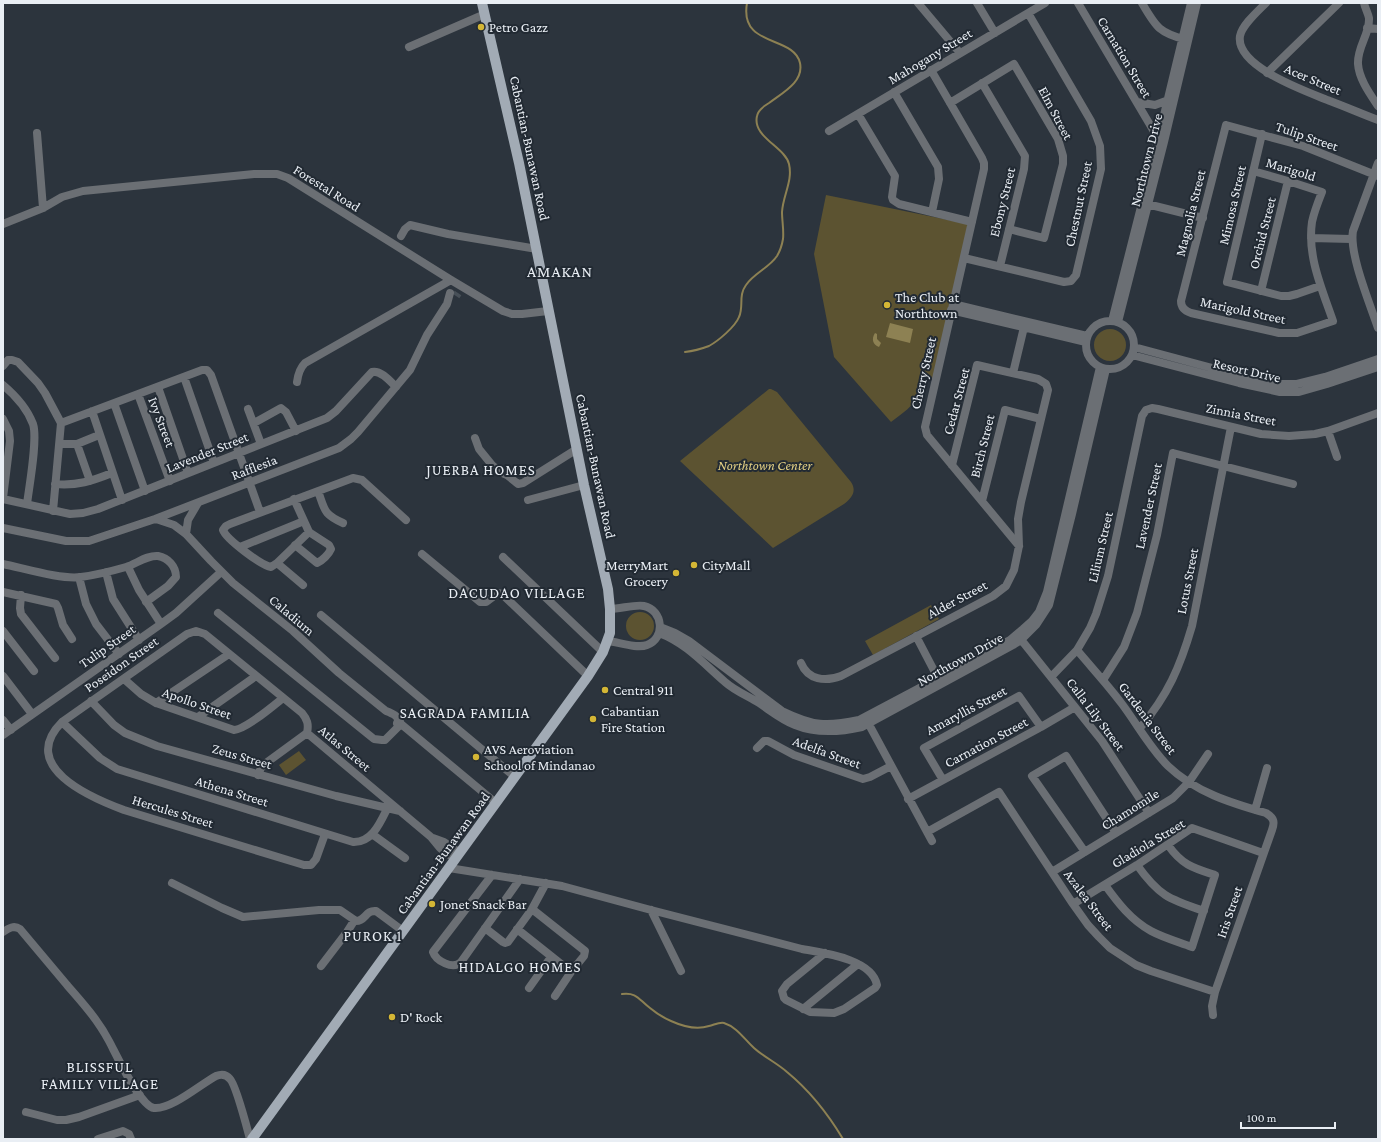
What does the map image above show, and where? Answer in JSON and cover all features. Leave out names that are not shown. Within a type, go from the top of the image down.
[{"type":"main road","name":"Cabantian-Bunawan Road","points":[[251,1139],[516,777],[588,676],[603,652],[608,640],[610,610],[605,573],[584,485],[578,449],[548,311],[519,163],[482,3]]},
{"type":"street","points":[[919,3],[960,53]]},
{"type":"street","points":[[978,3],[995,33]]},
{"type":"street","name":"Mahogany Street","points":[[829,131],[1045,3]]},
{"type":"street","name":"Carnation Street","points":[[1078,3],[1161,141]]},
{"type":"street","points":[[1142,3],[1157,27],[1166,34],[1185,40]]},
{"type":"street","name":"Northtown Drive","points":[[1115,321],[1178,71],[1190,7],[1197,3]]},
{"type":"street","name":"Acer Street","points":[[1266,3],[1243,29],[1240,36],[1240,44],[1256,66],[1294,87],[1378,120]]},
{"type":"street","points":[[1267,73],[1339,3]]},
{"type":"street","points":[[1364,3],[1369,17],[1359,52],[1358,64],[1370,94],[1378,106]]},
{"type":"street","name":"Chestnut Street","points":[[964,258],[1064,282],[1072,281],[1076,275],[1101,169],[1100,146],[1091,121],[1028,13]]},
{"type":"street","points":[[409,47],[485,14]]},
{"type":"street","points":[[1367,28],[1378,29]]},
{"type":"street","name":"Elm Street","points":[[950,103],[1014,64],[1058,139],[1063,156],[1062,173],[1044,238],[1009,229]]},
{"type":"street","name":"Cherry Street","points":[[931,70],[984,163],[983,176],[925,427],[927,435],[1019,546]]},
{"type":"street","name":"Ebony Street","points":[[982,83],[1025,156],[1024,169],[1000,266]]},
{"type":"street","points":[[894,92],[938,167],[939,179],[932,212]]},
{"type":"street","points":[[1137,102],[1152,105],[1171,99]]},
{"type":"street","points":[[858,114],[895,176],[892,197],[893,200],[899,204],[972,222]]},
{"type":"street","name":"Tulip Street","points":[[1226,125],[1303,146],[1376,175]]},
{"type":"street","name":"Magnolia Street","points":[[1183,308],[1181,301],[1226,125]]},
{"type":"street","points":[[37,133],[43,208]]},
{"type":"street","name":"Mimosa Street","points":[[1261,291],[1226,282],[1262,134]]},
{"type":"street","points":[[1378,163],[1376,175],[1353,231],[1352,239],[1358,267],[1375,307],[1378,328]]},
{"type":"street","name":"Marigold","points":[[1253,171],[1322,192]]},
{"type":"street","name":"Forestal Road","points":[[3,224],[43,208],[62,198],[83,191],[254,174],[277,174],[288,178],[455,289],[512,314],[548,311]]},
{"type":"street","name":"Orchid Street","points":[[1261,291],[1288,181]]},
{"type":"street","name":"Marigold Street","points":[[1183,308],[1191,313],[1279,333],[1297,333],[1333,321],[1320,286],[1311,251],[1313,220],[1322,192]]},
{"type":"street","points":[[1145,203],[1202,218]]},
{"type":"street","points":[[401,236],[405,229],[410,225],[448,234],[537,249]]},
{"type":"street","points":[[1311,238],[1352,239]]},
{"type":"street","points":[[1261,291],[1281,296],[1289,296],[1320,286]]},
{"type":"street","points":[[298,382],[301,367],[305,363],[455,289]]},
{"type":"street","name":"Rafflesia","points":[[3,528],[66,542],[89,541],[155,519],[339,448],[358,432],[414,364],[427,335],[455,289]]},
{"type":"street","points":[[952,307],[1086,339]]},
{"type":"street","points":[[1104,321],[1115,321],[1125,326],[1130,332],[1134,339],[1133,351],[1124,365],[1115,369],[1103,368],[1094,363],[1089,357],[1086,350],[1086,339],[1091,330],[1097,324],[1104,321]]},
{"type":"street","points":[[1013,373],[1024,324]]},
{"type":"street","name":"Resort Drive","points":[[1133,351],[1280,392],[1299,392],[1378,367]]},
{"type":"street","name":"Resort Drive","points":[[1240,380],[1297,384],[1325,377],[1378,359]]},
{"type":"street","points":[[3,366],[8,360],[18,362],[38,383],[61,423],[54,511]]},
{"type":"street","name":"Cedar Street","points":[[952,465],[977,365],[1038,379],[1046,384]]},
{"type":"street","name":"Northtown Drive","points":[[660,630],[679,639],[782,711],[797,719],[822,725],[836,725],[859,720],[867,720],[940,681],[1010,640],[1019,637],[1032,621],[1043,603],[1103,368]]},
{"type":"street","points":[[61,423],[204,370],[209,372],[260,512]]},
{"type":"street","name":"Lavender Street","points":[[3,498],[70,514],[83,513],[98,509],[327,418],[332,415],[372,372],[381,373],[396,387]]},
{"type":"street","points":[[184,377],[214,463]]},
{"type":"street","name":"Alder Street","points":[[801,663],[803,668],[810,675],[817,678],[832,679],[859,668],[1006,586],[1014,570],[1019,546],[1018,519],[1020,502],[1048,390],[1046,384]]},
{"type":"street","points":[[3,385],[17,397],[28,413],[34,426],[35,441],[27,504]]},
{"type":"street","points":[[158,387],[188,474]]},
{"type":"street","name":"Ivy Street","points":[[138,394],[170,481]]},
{"type":"street","points":[[114,403],[145,491]]},
{"type":"street","points":[[254,423],[281,408],[286,412],[296,431]]},
{"type":"street","name":"Zinnia Street","points":[[1146,410],[1152,408],[1158,409],[1261,434],[1277,436],[1303,435],[1328,430],[1378,413]]},
{"type":"street","points":[[248,409],[262,444]]},
{"type":"street","name":"Birch Street","points":[[982,501],[1005,410],[1041,420]]},
{"type":"street","name":"Lilium Street","points":[[1051,677],[1077,650],[1083,641],[1096,614],[1104,592],[1142,416],[1146,410]]},
{"type":"street","points":[[92,411],[122,500]]},
{"type":"street","points":[[3,419],[9,430],[10,441],[3,498]]},
{"type":"street","name":"Lotus Street","points":[[1140,728],[1157,707],[1165,694],[1173,679],[1186,646],[1192,626],[1231,427]]},
{"type":"street","points":[[1328,430],[1337,457]]},
{"type":"street","points":[[60,444],[77,444],[99,434]]},
{"type":"street","points":[[475,438],[479,449],[492,465],[518,484],[523,483],[578,449]]},
{"type":"street","points":[[77,444],[90,481]]},
{"type":"street","name":"Lavender Street","points":[[1103,680],[1124,647],[1137,613],[1157,536],[1173,453],[1293,484]]},
{"type":"street","points":[[55,484],[69,485],[90,481],[112,473]]},
{"type":"street","points":[[309,532],[271,567],[264,565],[240,547],[224,533],[224,528],[230,524],[260,512],[353,478],[359,479],[406,520]]},
{"type":"street","points":[[528,500],[584,485]]},
{"type":"street","points":[[318,491],[326,512],[331,518],[343,523]]},
{"type":"street","points":[[294,499],[309,532],[326,543],[330,547],[330,552],[320,562],[315,562],[295,545]]},
{"type":"street","points":[[186,534],[188,520],[198,503]]},
{"type":"street","name":"Caladium","points":[[155,519],[174,525],[186,534],[221,572],[243,592],[293,631],[339,673],[386,711],[394,714],[401,724],[496,803]]},
{"type":"street","points":[[1003,527],[1012,524],[1018,519]]},
{"type":"street","points":[[240,547],[304,521]]},
{"type":"street","points":[[422,554],[480,602],[486,602],[498,593],[502,594],[588,676]]},
{"type":"street","points":[[3,564],[61,576],[79,577],[128,567],[150,556],[164,558],[176,571],[176,577],[174,581],[146,602]]},
{"type":"street","points":[[503,557],[603,652]]},
{"type":"street","points":[[277,563],[303,585]]},
{"type":"street","points":[[128,567],[139,590],[161,624]]},
{"type":"street","points":[[106,572],[113,599],[139,640]]},
{"type":"street","name":"Tulip Street","points":[[3,735],[176,613],[221,572]]},
{"type":"street","points":[[79,577],[86,604],[96,624],[119,654]]},
{"type":"street","points":[[3,592],[56,604],[63,625],[72,639]]},
{"type":"street","points":[[20,595],[21,614],[55,658]]},
{"type":"street","points":[[608,640],[643,646],[654,640],[660,630],[660,622],[656,613],[648,607],[639,606],[610,610]]},
{"type":"street","points":[[218,613],[374,739],[385,740],[401,724]]},
{"type":"street","points":[[321,615],[516,777]]},
{"type":"street","points":[[3,631],[34,671]]},
{"type":"street","name":"Atlas Street","points":[[196,631],[205,634],[304,716],[308,724],[307,733],[389,806]]},
{"type":"street","name":"Poseidon Street","points":[[62,722],[187,634],[196,631]]},
{"type":"street","points":[[916,636],[940,681]]},
{"type":"street","name":"Calla Lily Street","points":[[1019,637],[1102,741],[1149,813]]},
{"type":"street","name":"Gardenia Street","points":[[1077,650],[1103,680],[1140,728],[1156,754],[1168,766],[1189,782],[1210,794],[1266,813],[1272,818]]},
{"type":"street","points":[[156,703],[229,654]]},
{"type":"street","points":[[3,676],[32,714]]},
{"type":"street","points":[[198,717],[256,676]]},
{"type":"street","name":"Apollo Street","points":[[124,678],[141,694],[156,703],[238,730],[283,698]]},
{"type":"street","name":"Amaryllis Street","points":[[943,780],[924,748],[964,725],[1019,696],[1041,727]]},
{"type":"street","name":"Zeus Street","points":[[91,701],[114,725],[125,733],[157,746],[336,796],[389,806],[400,811],[431,837],[446,843],[458,856]]},
{"type":"street","name":"Carnation Street","points":[[908,798],[1041,727],[1075,707]]},
{"type":"street","points":[[3,720],[10,730]]},
{"type":"street","points":[[867,720],[890,766],[932,841]]},
{"type":"street","name":"Athena Street","points":[[62,722],[100,758],[118,769],[353,842],[358,843],[367,840],[372,834]]},
{"type":"street","name":"Hercules Street","points":[[62,722],[53,732],[48,745],[48,758],[51,764],[70,783],[105,803],[308,866],[311,865],[316,859],[325,834]]},
{"type":"street","points":[[258,775],[261,768],[266,763],[307,733]]},
{"type":"street","name":"Adelfa Street","points":[[757,748],[764,741],[768,741],[794,755],[863,779],[870,777],[890,766]]},
{"type":"street","name":"Chamomile","points":[[1052,872],[1173,798],[1189,782],[1208,754]]},
{"type":"street","points":[[1085,852],[1032,776],[1066,756],[1116,833]]},
{"type":"street","points":[[1255,810],[1267,768]]},
{"type":"street","name":"Azalea Street","points":[[927,832],[999,792],[1073,904],[1088,925],[1110,948],[1136,965],[1215,992]]},
{"type":"street","points":[[389,806],[372,834],[405,858]]},
{"type":"street","name":"Iris Street","points":[[1213,1015],[1212,1006],[1215,992],[1274,824],[1272,818]]},
{"type":"street","name":"Gladiola Street","points":[[1073,904],[1137,865],[1192,828],[1264,853]]},
{"type":"street","points":[[1105,885],[1126,912],[1138,923],[1162,936],[1192,947],[1215,875],[1183,862],[1168,845]]},
{"type":"street","points":[[1137,865],[1153,886],[1167,897],[1204,911]]},
{"type":"street","points":[[449,868],[562,886],[802,948],[845,957],[870,972],[877,985],[875,988],[838,1012],[815,1013],[786,1000],[782,991],[787,984],[825,953]]},
{"type":"street","points":[[492,875],[433,952],[438,960],[452,966],[458,965],[520,879]]},
{"type":"street","points":[[172,883],[243,917],[319,910],[340,910],[356,921],[359,921],[362,920],[368,912],[374,911],[403,931]]},
{"type":"street","points":[[485,928],[505,943],[508,942],[532,909],[546,883]]},
{"type":"street","points":[[532,909],[585,951],[584,956],[555,996]]},
{"type":"street","points":[[651,910],[681,971]]},
{"type":"street","points":[[321,966],[354,921]]},
{"type":"street","points":[[3,932],[12,927],[20,929],[86,1007],[101,1028],[123,1069],[140,1095],[152,1107],[167,1106],[183,1098],[220,1074],[232,1080],[251,1139]]},
{"type":"street","points":[[517,929],[571,972]]},
{"type":"street","points":[[530,988],[551,957]]},
{"type":"street","points":[[803,1008],[858,964]]},
{"type":"street","points":[[26,1112],[57,1120],[66,1120],[80,1117],[140,1095]]},
{"type":"street","points":[[103,1138],[123,1131],[130,1136]]},
{"type":"green space","name":"The Club at Northtown","points":[[826,195],[968,224],[933,378],[925,376],[919,393],[913,403],[905,412],[891,422],[834,357],[814,254]]},
{"type":"green space","points":[[1107,329],[1113,329],[1122,333],[1126,345],[1122,357],[1113,361],[1107,361],[1098,357],[1094,348],[1094,342],[1098,333]]},
{"type":"green space","name":"Northtown Center","points":[[769,389],[777,392],[851,482],[854,488],[853,494],[844,504],[773,548],[680,461]]},
{"type":"green space","points":[[931,605],[939,619],[873,655],[865,641]]},
{"type":"green space","points":[[640,612],[650,616],[654,626],[650,636],[640,640],[630,636],[626,626],[630,616]]},
{"type":"green space","points":[[299,751],[306,760],[286,775],[279,765]]},
{"type":"shaded area","points":[[890,323],[913,329],[910,343],[886,337]]},
{"type":"shaded area","points":[[875,333],[877,334],[877,339],[881,343],[879,347],[873,342]]},
{"type":"waterway","points":[[685,352],[709,346],[734,325],[739,317],[742,293],[746,285],[753,277],[774,260],[779,252],[783,239],[782,212],[790,176],[789,164],[782,152],[759,130],[757,116],[762,108],[791,86],[799,76],[800,63],[796,54],[788,48],[759,34],[751,27],[747,17],[747,3]]},
{"type":"waterway","points":[[622,994],[635,995],[652,1010],[668,1020],[690,1027],[700,1028],[718,1023],[724,1023],[733,1027],[754,1048],[783,1069],[803,1087],[831,1121],[843,1139]]},
{"type":"place","name":"Petro Gazz","points":[[481,27]]},
{"type":"place","name":"The Club at Northtown","points":[[887,305]]},
{"type":"place","name":"CityMall","points":[[694,565]]},
{"type":"place","name":"MerryMart Grocery","points":[[676,573]]},
{"type":"place","name":"Central 911","points":[[605,690]]},
{"type":"place","name":"Cabantian Fire Station","points":[[593,719]]},
{"type":"place","name":"AVS Aeroviation School of Mindanao","points":[[476,757]]},
{"type":"place","name":"Jonet Snack Bar","points":[[432,904]]},
{"type":"place","name":"D' Rock","points":[[392,1017]]},
{"type":"district","name":"AMAKAN","points":[[560,271]]},
{"type":"district","name":"JUERBA HOMES","points":[[481,470]]},
{"type":"district","name":"DACUDAO VILLAGE","points":[[517,593]]},
{"type":"district","name":"SAGRADA FAMILIA","points":[[465,713]]},
{"type":"district","name":"PUROK 1","points":[[373,936]]},
{"type":"district","name":"HIDALGO HOMES","points":[[520,967]]},
{"type":"district","name":"BLISSFUL FAMILY VILLAGE","points":[[100,1076]]}]
